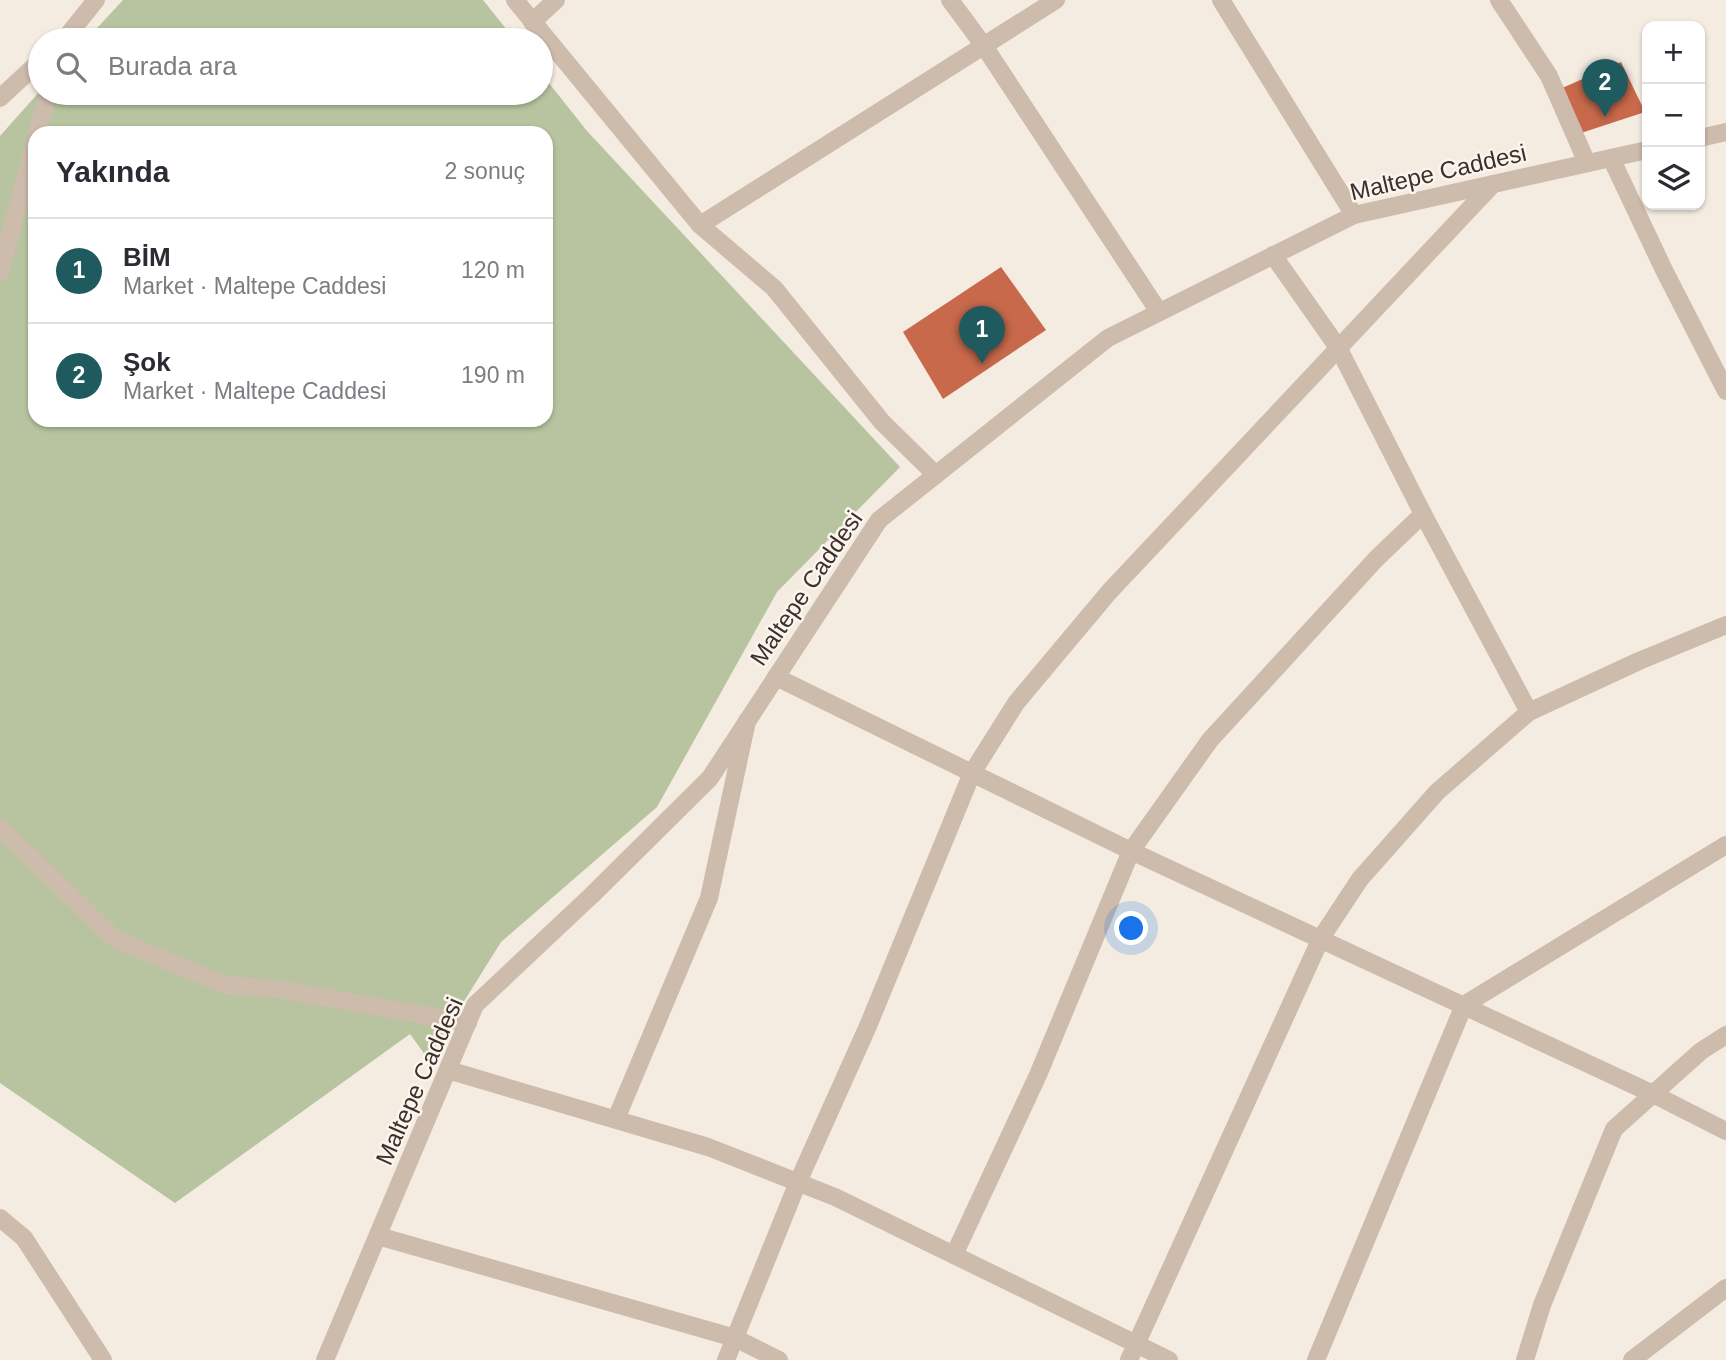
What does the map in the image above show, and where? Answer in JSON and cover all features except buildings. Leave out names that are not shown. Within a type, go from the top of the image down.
[{"type":"street","points":[[74,28],[96,0]]},
{"type":"street","points":[[515,0],[537,28]]},
{"type":"street","points":[[532,22],[556,0]]},
{"type":"street","points":[[950,0],[984,46],[1159,312]]},
{"type":"street","points":[[700,225],[1056,0]]},
{"type":"street","points":[[1221,0],[1354,215]]},
{"type":"street","points":[[1499,0],[1549,76],[1587,163]]},
{"type":"street","points":[[553,47],[700,225],[774,288],[882,422],[936,475]]},
{"type":"street","points":[[0,98],[28,72]]},
{"type":"street","points":[[39,126],[45,105]]},
{"type":"street","points":[[1705,137],[1726,132]]},
{"type":"street","name":"Maltepe Caddesi","points":[[325,1360],[475,1005],[592,895],[710,778],[879,520],[1108,338],[1354,215],[1642,151]]},
{"type":"street","points":[[1611,158],[1726,391]]},
{"type":"street","points":[[0,272],[28,168]]},
{"type":"street","points":[[726,1360],[798,1182],[868,1026],[972,774],[1016,703],[1109,592],[1493,184]]},
{"type":"street","points":[[1273,255],[1339,349],[1423,514],[1530,712]]},
{"type":"street","points":[[954,1255],[1038,1075],[1131,851],[1210,740],[1376,559],[1423,514]]},
{"type":"street","points":[[1132,1352],[1321,938],[1360,879],[1437,793],[1530,712],[1639,661],[1726,625]]},
{"type":"street","points":[[776,677],[1131,851],[1464,1005],[1726,1131]]},
{"type":"street","points":[[616,1119],[709,898],[747,721]]},
{"type":"street","points":[[0,827],[115,939],[225,985],[279,989],[468,1023]]},
{"type":"street","points":[[1316,1360],[1464,1005],[1726,845]]},
{"type":"street","points":[[1525,1360],[1542,1305],[1614,1129],[1701,1051],[1726,1034]]},
{"type":"street","points":[[448,1070],[708,1147],[798,1182],[954,1255],[1132,1352],[1169,1360]]},
{"type":"street","points":[[0,1218],[24,1238],[103,1360]]},
{"type":"street","points":[[378,1236],[735,1338],[779,1360]]},
{"type":"street","points":[[1632,1360],[1726,1288]]},
{"type":"green space","points":[[123,0],[483,0],[505,28],[97,28]]},
{"type":"green space","points":[[553,88],[587,131],[900,467],[777,592],[657,807],[501,942],[428,1059],[410,1034],[175,1203],[0,1083],[0,136],[28,104],[553,105]]},
{"type":"place","name":"Şok","points":[[1605,117]]},
{"type":"place","name":"BİM","points":[[982,364]]}]
